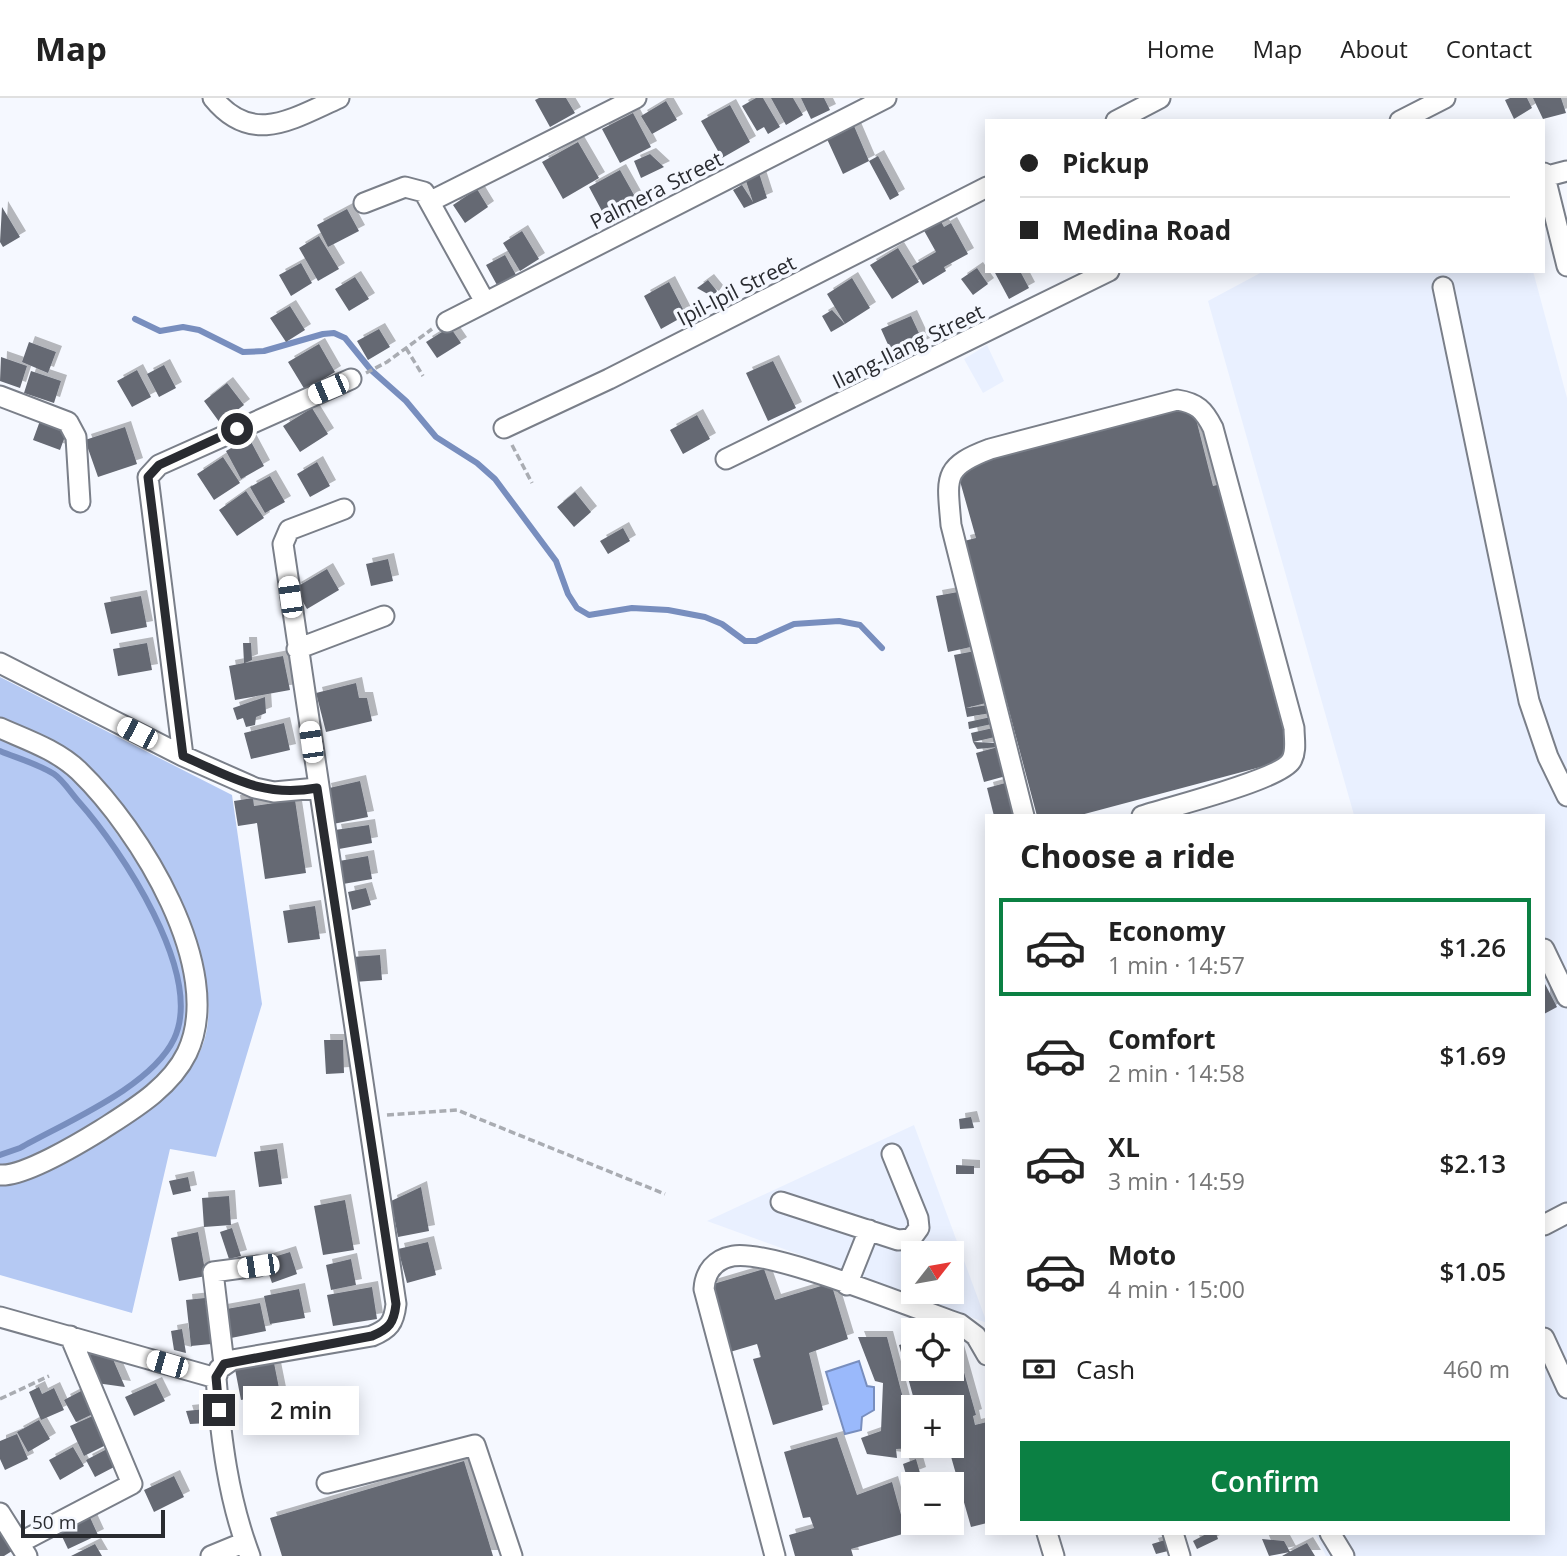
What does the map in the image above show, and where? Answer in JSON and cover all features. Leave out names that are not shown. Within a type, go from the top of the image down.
[{"type":"street","points":[[213,98],[246,125],[258,127],[271,125],[329,100]]},
{"type":"street","points":[[431,201],[636,98]]},
{"type":"street","name":"Palmera Street","points":[[447,321],[886,98]]},
{"type":"street","points":[[1120,119],[1160,98]]},
{"type":"street","points":[[1404,119],[1445,98]]},
{"type":"street","points":[[1545,175],[1567,171]]},
{"type":"street","points":[[1545,178],[1563,233],[1567,266]]},
{"type":"street","points":[[364,203],[405,187],[424,191],[485,302]]},
{"type":"street","name":"Ipil-Ipil Street","points":[[504,428],[693,337],[985,188]]},
{"type":"street","name":"Ilang-Ilang Street","points":[[726,459],[1106,273]]},
{"type":"street","points":[[1443,288],[1530,701],[1548,757],[1567,796]]},
{"type":"street","points":[[183,756],[148,477],[159,465],[351,379]]},
{"type":"street","points":[[0,396],[68,422],[76,437],[80,502]]},
{"type":"street","points":[[1023,814],[951,525],[949,495],[952,472],[962,460],[990,449],[1177,400],[1193,402],[1205,412],[1213,428],[1294,728],[1294,751],[1286,766],[1266,778],[1149,814]]},
{"type":"street","points":[[0,1317],[220,1371],[372,1336],[390,1326],[395,1318],[396,1304],[317,788],[284,537],[298,526],[344,509]]},
{"type":"street","points":[[297,649],[384,616]]},
{"type":"street","points":[[0,663],[183,756],[255,788],[298,792],[317,788]]},
{"type":"street","points":[[0,728],[60,756],[78,770],[112,809],[148,863],[174,913],[194,972],[198,1005],[195,1031],[186,1056],[148,1098],[91,1136],[37,1163],[7,1175],[0,1175]]},
{"type":"street","points":[[1545,951],[1567,997]]},
{"type":"street","points":[[781,1202],[905,1241],[916,1234],[919,1228],[892,1154]]},
{"type":"street","points":[[1545,1224],[1567,1213]]},
{"type":"street","points":[[847,1285],[869,1230]]},
{"type":"street","points":[[775,1556],[704,1289],[705,1278],[721,1259],[752,1256],[960,1324],[976,1336],[985,1352]]},
{"type":"street","points":[[211,1556],[247,1549],[224,1461],[213,1272],[258,1266]]},
{"type":"street","points":[[0,1513],[23,1549],[132,1484],[70,1336]]},
{"type":"street","points":[[1545,1340],[1567,1388]]},
{"type":"street","points":[[327,1483],[475,1445],[512,1556]]},
{"type":"street","points":[[1048,1535],[1055,1556]]},
{"type":"street","points":[[1174,1535],[1181,1556]]},
{"type":"street","points":[[1331,1535],[1344,1556]]},
{"type":"path","points":[[351,379],[387,362],[447,321]]},
{"type":"path","points":[[406,348],[423,376]]},
{"type":"path","points":[[504,428],[532,483]]},
{"type":"path","points":[[367,1116],[457,1110],[665,1194]]},
{"type":"path","points":[[0,1399],[49,1376]]},
{"type":"shaded area","points":[[1260,273],[1534,273],[1567,398],[1567,1556],[1326,1556],[1316,1535],[1545,1535],[1545,814],[1354,814],[1208,301]]},
{"type":"shaded area","points":[[987,345],[1004,381],[983,393],[964,359]]},
{"type":"shaded area","points":[[0,677],[232,795],[262,1004],[216,1157],[170,1149],[132,1313],[0,1275],[0,1182],[131,1116],[177,1083],[193,1064],[207,1030],[207,990],[198,947],[180,902],[131,819],[80,759],[62,746],[0,717]]},
{"type":"shaded area","points":[[0,737],[56,762],[87,792],[157,896],[182,955],[188,985],[187,1014],[180,1043],[166,1067],[147,1088],[102,1121],[67,1142],[23,1161],[0,1165]]},
{"type":"shaded area","points":[[914,1125],[957,1241],[901,1241],[901,1292],[707,1221]]},
{"type":"shaded area","points":[[964,1261],[985,1322],[935,1304],[964,1304]]},
{"type":"shaded area","points":[[859,1361],[867,1386],[874,1387],[874,1410],[862,1417],[861,1430],[845,1434],[826,1372]]},
{"type":"building","points":[[566,98],[575,113],[550,127],[535,100]]},
{"type":"building","points":[[756,98],[763,98],[780,127],[768,134],[764,127],[757,131],[742,106]]},
{"type":"building","points":[[771,98],[793,98],[803,115],[786,125]]},
{"type":"building","points":[[801,98],[824,98],[830,110],[811,119]]},
{"type":"building","points":[[1527,98],[1532,108],[1514,119],[1505,100]]},
{"type":"building","points":[[1533,98],[1561,98],[1566,113],[1543,119]]},
{"type":"building","points":[[666,101],[677,120],[652,134],[641,116]]},
{"type":"building","points":[[730,105],[750,142],[722,158],[701,121]]},
{"type":"building","points":[[633,113],[651,147],[620,163],[602,129]]},
{"type":"building","points":[[854,126],[869,161],[843,174],[827,139]]},
{"type":"building","points":[[578,142],[599,178],[563,199],[542,162]]},
{"type":"building","points":[[650,154],[664,167],[641,178],[634,161]]},
{"type":"building","points":[[878,156],[899,195],[890,200],[869,161]]},
{"type":"building","points":[[620,170],[643,211],[611,228],[589,187]]},
{"type":"building","points":[[759,173],[767,198],[744,208],[733,190],[742,185],[753,202],[745,178]]},
{"type":"building","points":[[477,189],[488,207],[465,223],[453,205]]},
{"type":"building","points":[[2,207],[20,237],[3,247],[0,242]]},
{"type":"building","points":[[347,209],[359,231],[328,247],[317,225]]},
{"type":"building","points":[[939,218],[944,227],[951,223],[968,254],[944,267],[946,271],[923,285],[912,266],[936,252],[922,227]]},
{"type":"building","points":[[522,231],[539,259],[520,271],[503,243]]},
{"type":"building","points":[[319,236],[339,269],[318,281],[299,248]]},
{"type":"building","points":[[898,248],[919,282],[892,299],[870,265]]},
{"type":"building","points":[[505,255],[516,275],[497,285],[486,265]]},
{"type":"building","points":[[301,263],[312,283],[291,296],[279,275]]},
{"type":"building","points":[[977,268],[988,284],[973,295],[961,279]]},
{"type":"building","points":[[995,273],[1021,273],[1029,288],[1009,299]]},
{"type":"building","points":[[355,277],[369,299],[349,311],[335,289]]},
{"type":"building","points":[[852,278],[870,308],[845,324],[827,294]]},
{"type":"building","points":[[708,280],[717,291],[713,297],[697,288]]},
{"type":"building","points":[[669,282],[686,315],[661,329],[644,296]]},
{"type":"building","points":[[290,306],[305,330],[286,342],[270,318]]},
{"type":"building","points":[[832,310],[845,324],[831,332],[822,316]]},
{"type":"building","points":[[911,316],[924,344],[894,358],[881,329]]},
{"type":"building","points":[[450,327],[461,343],[437,358],[426,342]]},
{"type":"building","points":[[379,329],[390,347],[368,360],[357,341]]},
{"type":"building","points":[[29,342],[56,352],[48,373],[22,362]]},
{"type":"building","points":[[319,344],[335,372],[305,390],[288,362]]},
{"type":"building","points":[[1,357],[27,366],[20,388],[0,381]]},
{"type":"building","points":[[773,361],[796,408],[768,421],[746,373]]},
{"type":"building","points":[[164,365],[176,388],[159,397],[147,374]]},
{"type":"building","points":[[137,370],[151,397],[132,407],[117,381]]},
{"type":"building","points":[[31,371],[61,381],[54,403],[24,393]]},
{"type":"building","points":[[227,383],[244,405],[220,423],[204,401]]},
{"type":"building","points":[[1193,407],[1213,486],[1221,484],[1276,664],[1266,666],[1291,759],[1085,814],[1036,814],[964,541],[976,538],[956,467]]},
{"type":"building","points":[[312,408],[328,434],[300,452],[283,426]]},
{"type":"building","points":[[697,415],[710,439],[683,454],[670,430]]},
{"type":"building","points":[[41,418],[68,428],[60,450],[33,440]]},
{"type":"building","points":[[125,427],[137,464],[98,477],[85,440]]},
{"type":"building","points":[[249,438],[264,466],[241,479],[226,451]]},
{"type":"building","points":[[223,457],[240,483],[214,500],[197,474]]},
{"type":"building","points":[[317,462],[330,486],[310,497],[297,474]]},
{"type":"building","points":[[270,476],[285,502],[265,513],[250,487]]},
{"type":"building","points":[[246,491],[264,518],[237,536],[219,510]]},
{"type":"building","points":[[575,492],[591,512],[574,527],[557,507]]},
{"type":"building","points":[[623,528],[630,541],[608,554],[600,541]]},
{"type":"building","points":[[388,559],[393,581],[371,586],[366,564]]},
{"type":"building","points":[[327,569],[339,590],[307,609],[295,588]]},
{"type":"building","points":[[958,592],[971,647],[948,652],[936,596]]},
{"type":"building","points":[[141,596],[147,627],[111,634],[104,603]]},
{"type":"building","points":[[147,643],[152,670],[118,676],[113,649]]},
{"type":"building","points":[[243,643],[251,643],[252,660],[245,663],[283,656],[290,690],[235,700],[229,666],[244,663]]},
{"type":"building","points":[[975,651],[986,703],[966,708],[989,705],[991,713],[967,717],[954,655]]},
{"type":"building","points":[[356,683],[359,698],[367,698],[372,721],[326,732],[316,693]]},
{"type":"building","points":[[265,697],[266,713],[256,717],[255,725],[246,727],[243,718],[237,720],[233,708]]},
{"type":"building","points":[[991,717],[992,724],[969,729],[968,722]]},
{"type":"building","points":[[284,723],[290,750],[251,759],[244,733]]},
{"type":"building","points":[[993,728],[995,737],[973,742],[971,733]]},
{"type":"building","points":[[973,742],[997,743],[998,747],[977,749]]},
{"type":"building","points":[[998,747],[1006,776],[984,782],[976,753]]},
{"type":"building","points":[[360,781],[368,817],[333,824],[325,789]]},
{"type":"building","points":[[1009,782],[1018,814],[994,814],[987,788]]},
{"type":"building","points":[[253,798],[254,806],[295,800],[306,873],[265,879],[257,823],[238,826],[234,801]]},
{"type":"building","points":[[369,825],[372,843],[339,849],[335,830]]},
{"type":"building","points":[[368,856],[372,879],[343,884],[339,861]]},
{"type":"building","points":[[366,888],[371,905],[352,910],[348,892]]},
{"type":"building","points":[[315,906],[320,939],[288,943],[283,911]]},
{"type":"building","points":[[380,955],[382,980],[354,982],[352,957]]},
{"type":"building","points":[[1545,984],[1557,1007],[1545,1013]]},
{"type":"building","points":[[324,1040],[343,1040],[344,1073],[326,1074]]},
{"type":"building","points":[[971,1117],[974,1128],[960,1129],[959,1119]]},
{"type":"building","points":[[277,1149],[282,1184],[259,1187],[254,1152]]},
{"type":"building","points":[[956,1165],[974,1166],[974,1174],[956,1174]]},
{"type":"building","points":[[188,1177],[191,1191],[173,1195],[169,1181]]},
{"type":"building","points":[[421,1187],[429,1231],[398,1237],[391,1201]]},
{"type":"building","points":[[229,1196],[231,1225],[204,1227],[202,1198]]},
{"type":"building","points":[[345,1200],[354,1250],[323,1255],[314,1206]]},
{"type":"building","points":[[232,1228],[241,1256],[229,1259],[220,1232]]},
{"type":"building","points":[[198,1232],[206,1276],[179,1281],[171,1238]]},
{"type":"building","points":[[428,1242],[436,1275],[407,1283],[398,1249]]},
{"type":"building","points":[[290,1252],[297,1274],[272,1283],[264,1260]]},
{"type":"building","points":[[351,1259],[356,1285],[331,1290],[326,1265]]},
{"type":"building","points":[[764,1269],[775,1300],[831,1283],[848,1339],[809,1353],[823,1410],[773,1425],[753,1359],[761,1357],[757,1344],[730,1352],[710,1285]]},
{"type":"building","points":[[372,1287],[377,1319],[333,1326],[327,1295]]},
{"type":"building","points":[[299,1289],[305,1318],[270,1324],[264,1296]]},
{"type":"building","points":[[205,1298],[211,1344],[191,1346],[186,1300]]},
{"type":"building","points":[[260,1303],[266,1331],[226,1339],[221,1310]]},
{"type":"building","points":[[182,1329],[186,1353],[174,1350],[171,1331]]},
{"type":"building","points":[[858,1337],[887,1337],[902,1395],[901,1449],[896,1449],[897,1458],[867,1454],[861,1438],[881,1431],[883,1383],[875,1381]]},
{"type":"building","points":[[84,1352],[112,1357],[125,1387],[96,1383]]},
{"type":"building","points":[[273,1358],[280,1393],[241,1400],[234,1364]]},
{"type":"building","points":[[964,1372],[976,1415],[973,1416],[975,1425],[985,1422],[985,1524],[971,1527],[964,1502],[964,1472],[955,1472],[951,1458],[964,1458],[964,1395],[913,1395],[909,1381],[964,1381]]},
{"type":"building","points":[[156,1383],[165,1401],[134,1416],[125,1397]]},
{"type":"building","points":[[39,1387],[42,1394],[54,1388],[64,1410],[41,1420],[29,1392]]},
{"type":"building","points":[[83,1390],[95,1413],[76,1422],[64,1400]]},
{"type":"building","points":[[205,1409],[209,1423],[190,1424],[186,1411]]},
{"type":"building","points":[[95,1415],[108,1444],[84,1456],[70,1426]]},
{"type":"building","points":[[39,1420],[50,1439],[28,1452],[17,1432]]},
{"type":"building","points":[[17,1434],[28,1459],[5,1470],[0,1459],[0,1441]]},
{"type":"building","points":[[837,1437],[857,1495],[892,1482],[901,1515],[901,1534],[851,1549],[853,1556],[795,1556],[789,1535],[814,1528],[810,1517],[803,1518],[784,1452]]},
{"type":"building","points":[[73,1447],[84,1466],[60,1480],[49,1460]]},
{"type":"building","points":[[107,1449],[116,1466],[95,1477],[86,1460]]},
{"type":"building","points":[[916,1459],[920,1472],[905,1472],[903,1464]]},
{"type":"building","points":[[464,1461],[493,1556],[282,1556],[270,1518]]},
{"type":"building","points":[[174,1476],[184,1497],[154,1512],[144,1490]]},
{"type":"building","points":[[88,1513],[98,1535],[68,1549],[58,1528]]},
{"type":"building","points":[[0,1532],[12,1551],[4,1556],[0,1556]]},
{"type":"building","points":[[1204,1535],[1217,1535],[1218,1539],[1197,1549],[1193,1541]]},
{"type":"building","points":[[1262,1539],[1284,1541],[1290,1552],[1269,1556]]},
{"type":"building","points":[[1165,1540],[1168,1551],[1156,1554],[1152,1544]]},
{"type":"building","points":[[1307,1543],[1315,1556],[1282,1556],[1291,1551]]},
{"type":"building","points":[[95,1544],[102,1556],[71,1556]]},
{"type":"waterway","points":[[135,319],[160,331],[183,327],[199,330],[243,352],[264,351],[323,334],[334,333],[345,338],[371,370],[406,401],[436,437],[477,463],[495,479],[556,561],[568,594],[577,608],[589,615],[632,608],[668,610],[705,617],[722,624],[745,641],[756,641],[794,624],[839,621],[860,625],[882,648]]},
{"type":"waterway","points":[[0,751],[54,774],[116,849],[154,913],[168,948],[178,981],[180,1012],[174,1039],[147,1073],[83,1115],[20,1148],[0,1155]]},
{"type":"route","points":[[219,1410],[216,1377],[224,1364],[232,1360],[372,1336],[390,1326],[395,1318],[396,1304],[317,788],[298,792],[274,792],[255,788],[183,756],[148,477],[159,465],[237,429]]}]
